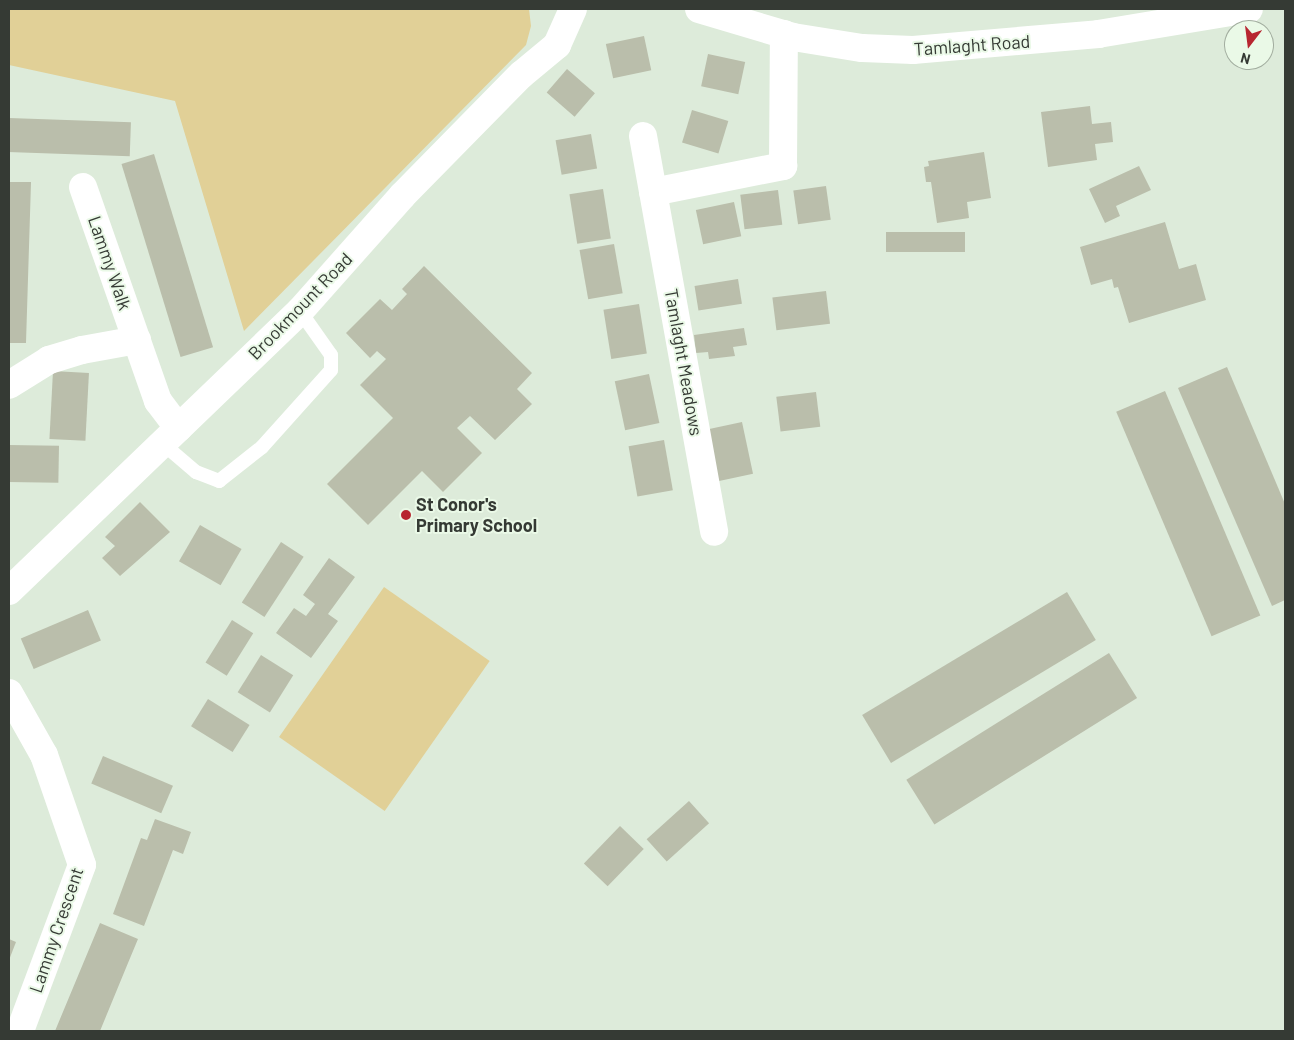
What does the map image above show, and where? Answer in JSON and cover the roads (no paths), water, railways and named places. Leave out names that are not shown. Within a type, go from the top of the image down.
[{"type":"street","name":"Brookmount Road","points":[[9,591],[300,311],[402,196],[521,75],[558,45],[573,9]]},
{"type":"street","name":"Tamlaght Road","points":[[699,9],[784,34],[862,48],[913,50],[1098,34],[1249,9]]},
{"type":"street","points":[[653,192],[782,166],[784,34]]},
{"type":"street","name":"Tamlaght Meadows","points":[[643,136],[714,532]]},
{"type":"street","name":"Lammy Walk","points":[[83,187],[170,435]]},
{"type":"street","points":[[9,385],[49,360],[82,350],[137,340]]},
{"type":"street","name":"Lammy Crescent","points":[[9,693],[44,755],[82,865],[20,1031]]},
{"type":"lane","points":[[170,435],[196,472],[219,481],[262,447],[331,370],[331,355],[300,311]]},
{"type":"place","name":"St Conor's Primary School","points":[[406,515]]}]
